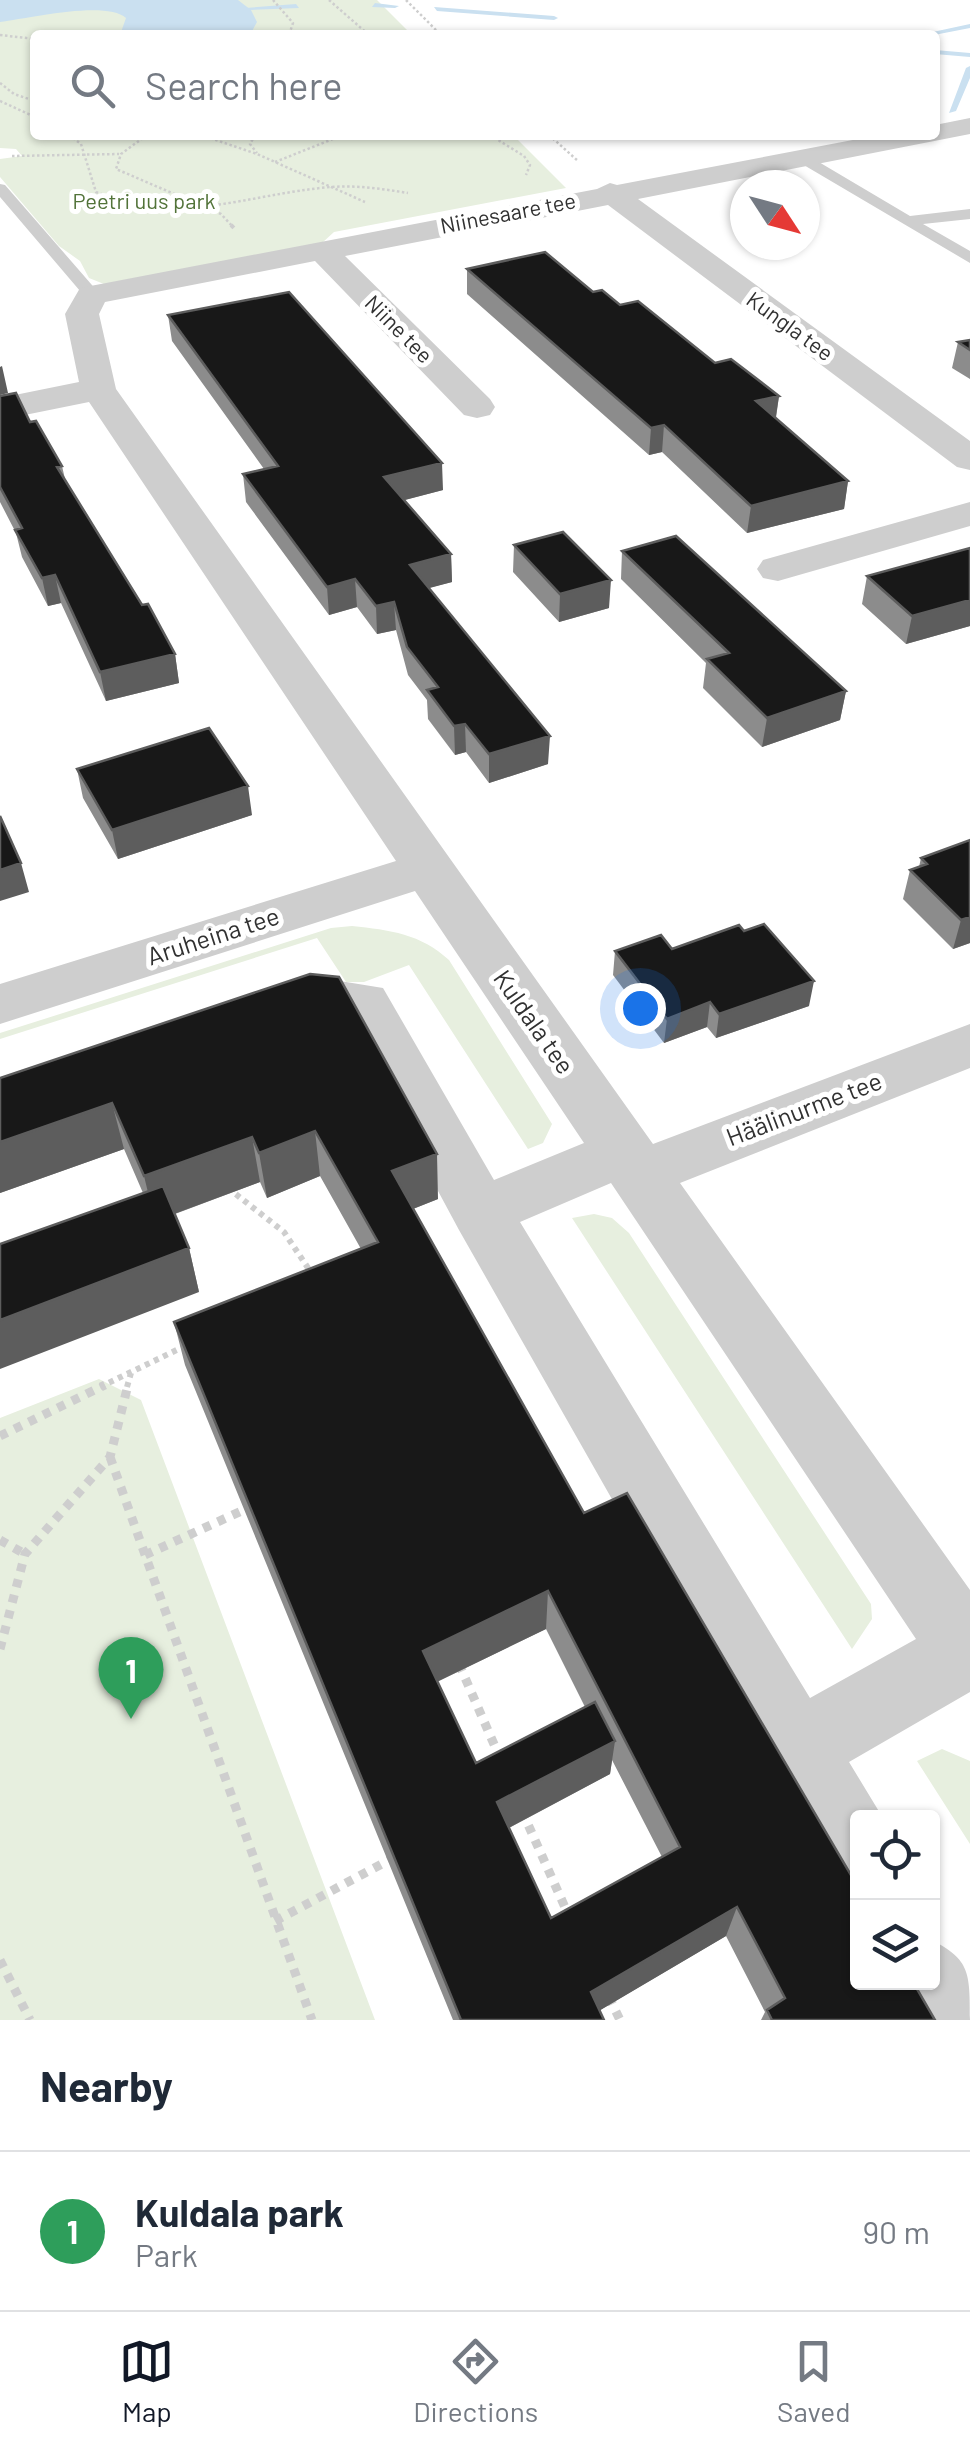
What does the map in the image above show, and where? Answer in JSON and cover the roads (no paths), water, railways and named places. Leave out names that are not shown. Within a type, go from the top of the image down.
[{"type":"street","points":[[940,132],[970,126]]},
{"type":"street","name":"Niinesaare tee","points":[[92,295],[342,241],[402,234],[897,140]]},
{"type":"street","name":"Kungla tee","points":[[610,192],[970,459]]},
{"type":"street","name":"Niine tee","points":[[342,241],[476,407]]},
{"type":"street","name":"Kuldala tee","points":[[92,295],[82,314],[98,389],[969,1653]]},
{"type":"street","points":[[0,410],[98,389]]},
{"type":"street","points":[[778,569],[970,514]]},
{"type":"street","name":"Aruheina tee","points":[[0,1004],[426,869]]},
{"type":"street","points":[[238,1020],[308,996],[364,1002],[481,1212],[850,1838]]},
{"type":"street","name":"Häälinurme tee","points":[[481,1212],[970,1045]]},
{"type":"street","points":[[798,1748],[969,1653]]},
{"type":"street","points":[[937,1990],[954,2020]]},
{"type":"lane","points":[[802,158],[970,258]]},
{"type":"lane","points":[[0,188],[92,295]]},
{"type":"lane","points":[[904,221],[970,214]]},
{"type":"water","points":[[0,0],[238,0],[251,10],[257,22],[253,30],[122,30],[126,18],[102,10],[85,10],[0,22]]},
{"type":"waterway","points":[[375,5],[395,6]]},
{"type":"waterway","points":[[249,8],[296,6]]},
{"type":"waterway","points":[[437,9],[554,18]]},
{"type":"waterway","points":[[940,32],[970,26]]},
{"type":"waterway","points":[[940,52],[970,55]]},
{"type":"waterway","points":[[952,111],[970,68]]},
{"type":"place","name":"Kuldala park","points":[[131,1719]]},
{"type":"park label","name":"Peetri uus park","points":[[144,201]]}]
